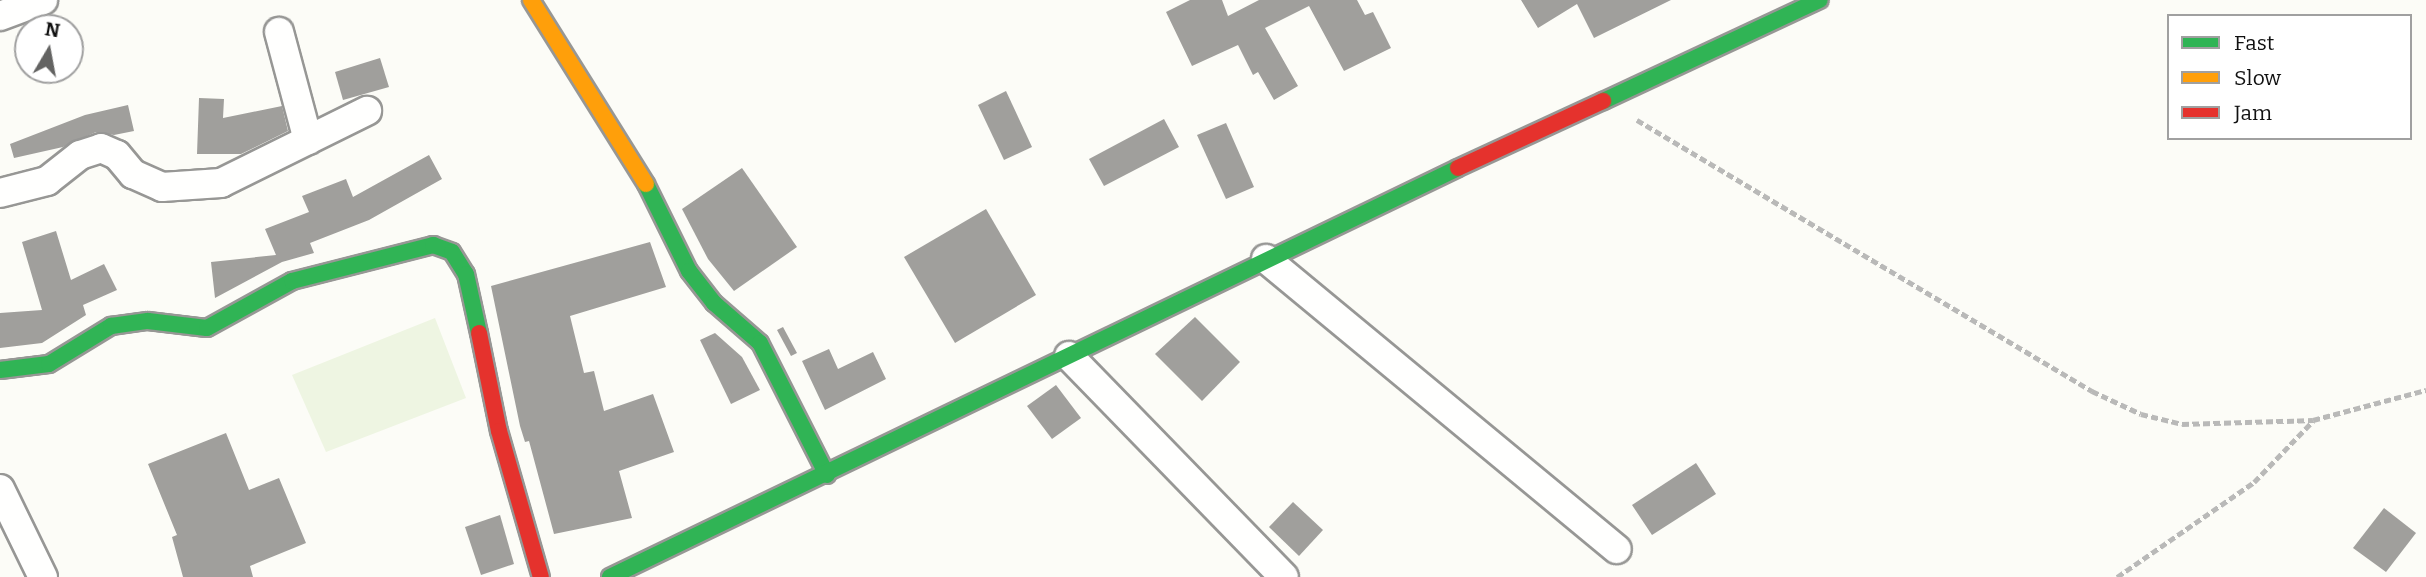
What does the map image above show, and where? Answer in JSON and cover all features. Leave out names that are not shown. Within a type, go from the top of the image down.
[{"type":"main road","points":[[531,0],[634,161],[689,271],[714,303],[760,343],[827,475]]},
{"type":"main road","points":[[610,577],[827,475],[1266,259],[1820,0]]},
{"type":"main road","points":[[0,370],[49,364],[111,326],[148,321],[207,328],[292,281],[433,245],[452,251],[466,274],[499,431],[541,577]]},
{"type":"street","points":[[0,16],[43,0]]},
{"type":"street","points":[[279,32],[308,140]]},
{"type":"street","points":[[0,193],[47,181],[80,155],[101,148],[117,155],[133,174],[162,187],[221,183],[367,111]]},
{"type":"street","points":[[1266,259],[1617,549]]},
{"type":"street","points":[[1069,356],[1284,577]]},
{"type":"street","points":[[0,489],[43,577]]},
{"type":"path","points":[[1604,100],[2092,391],[2141,414],[2182,424],[2314,420],[2426,390]]},
{"type":"path","points":[[2118,577],[2254,482],[2314,420]]},
{"type":"green space","points":[[435,318],[466,398],[326,452],[292,375]]},
{"type":"building","points":[[1190,0],[1222,0],[1228,16],[1259,0],[1357,0],[1365,15],[1373,12],[1391,48],[1344,71],[1309,6],[1265,28],[1298,86],[1274,100],[1258,72],[1253,75],[1238,45],[1192,66],[1166,12]]},
{"type":"building","points":[[1521,0],[1671,0],[1594,38],[1577,4],[1538,28]]},
{"type":"building","points":[[380,58],[389,87],[343,100],[335,72]]},
{"type":"building","points":[[1006,91],[1032,147],[1004,160],[978,105]]},
{"type":"building","points":[[199,98],[224,99],[223,118],[282,106],[288,131],[241,154],[197,154]]},
{"type":"building","points":[[128,105],[134,131],[114,135],[96,132],[63,147],[14,158],[10,144],[85,115]]},
{"type":"building","points":[[1164,119],[1179,147],[1104,186],[1089,159]]},
{"type":"building","points":[[1226,123],[1254,187],[1226,199],[1197,135]]},
{"type":"building","points":[[429,155],[442,179],[369,220],[310,243],[314,253],[282,262],[215,298],[211,262],[276,255],[265,229],[309,212],[302,196],[346,179],[353,197]]},
{"type":"building","points":[[742,168],[797,247],[734,291],[708,259],[682,209]]},
{"type":"building","points":[[986,209],[1036,295],[955,343],[904,257]]},
{"type":"building","points":[[56,231],[71,280],[104,264],[117,290],[83,305],[86,315],[42,343],[0,348],[0,313],[42,310],[22,242]]},
{"type":"building","points":[[650,242],[666,287],[570,316],[584,373],[594,371],[604,411],[653,394],[674,452],[619,471],[632,518],[554,534],[529,441],[525,442],[520,426],[491,286]]},
{"type":"building","points":[[1195,317],[1240,362],[1202,401],[1155,354]]},
{"type":"building","points":[[783,327],[797,353],[791,356],[777,330]]},
{"type":"building","points":[[715,333],[742,357],[760,390],[731,404],[700,340]]},
{"type":"building","points":[[829,349],[838,369],[873,352],[886,379],[825,410],[802,361]]},
{"type":"building","points":[[1056,385],[1081,418],[1052,439],[1027,406]]},
{"type":"building","points":[[226,433],[249,490],[279,478],[306,543],[250,566],[253,577],[183,577],[172,537],[177,535],[148,464]]},
{"type":"building","points":[[1696,463],[1716,494],[1652,535],[1632,505]]},
{"type":"building","points":[[1293,502],[1323,530],[1299,556],[1269,527]]},
{"type":"building","points":[[2384,508],[2416,533],[2386,572],[2353,548]]},
{"type":"building","points":[[500,515],[514,564],[481,575],[465,527]]},
{"type":"traffic: fast","points":[[1603,101],[1820,0]]},
{"type":"traffic: fast","points":[[610,577],[1458,168]]},
{"type":"traffic: fast","points":[[646,184],[689,271],[714,303],[760,343],[827,475]]},
{"type":"traffic: fast","points":[[0,370],[49,364],[111,326],[148,321],[207,328],[292,281],[433,245],[452,252],[466,274],[479,333]]},
{"type":"traffic: slow","points":[[531,0],[646,184]]},
{"type":"traffic: jam","points":[[1458,168],[1603,101]]},
{"type":"traffic: jam","points":[[479,333],[499,431],[541,577]]}]
